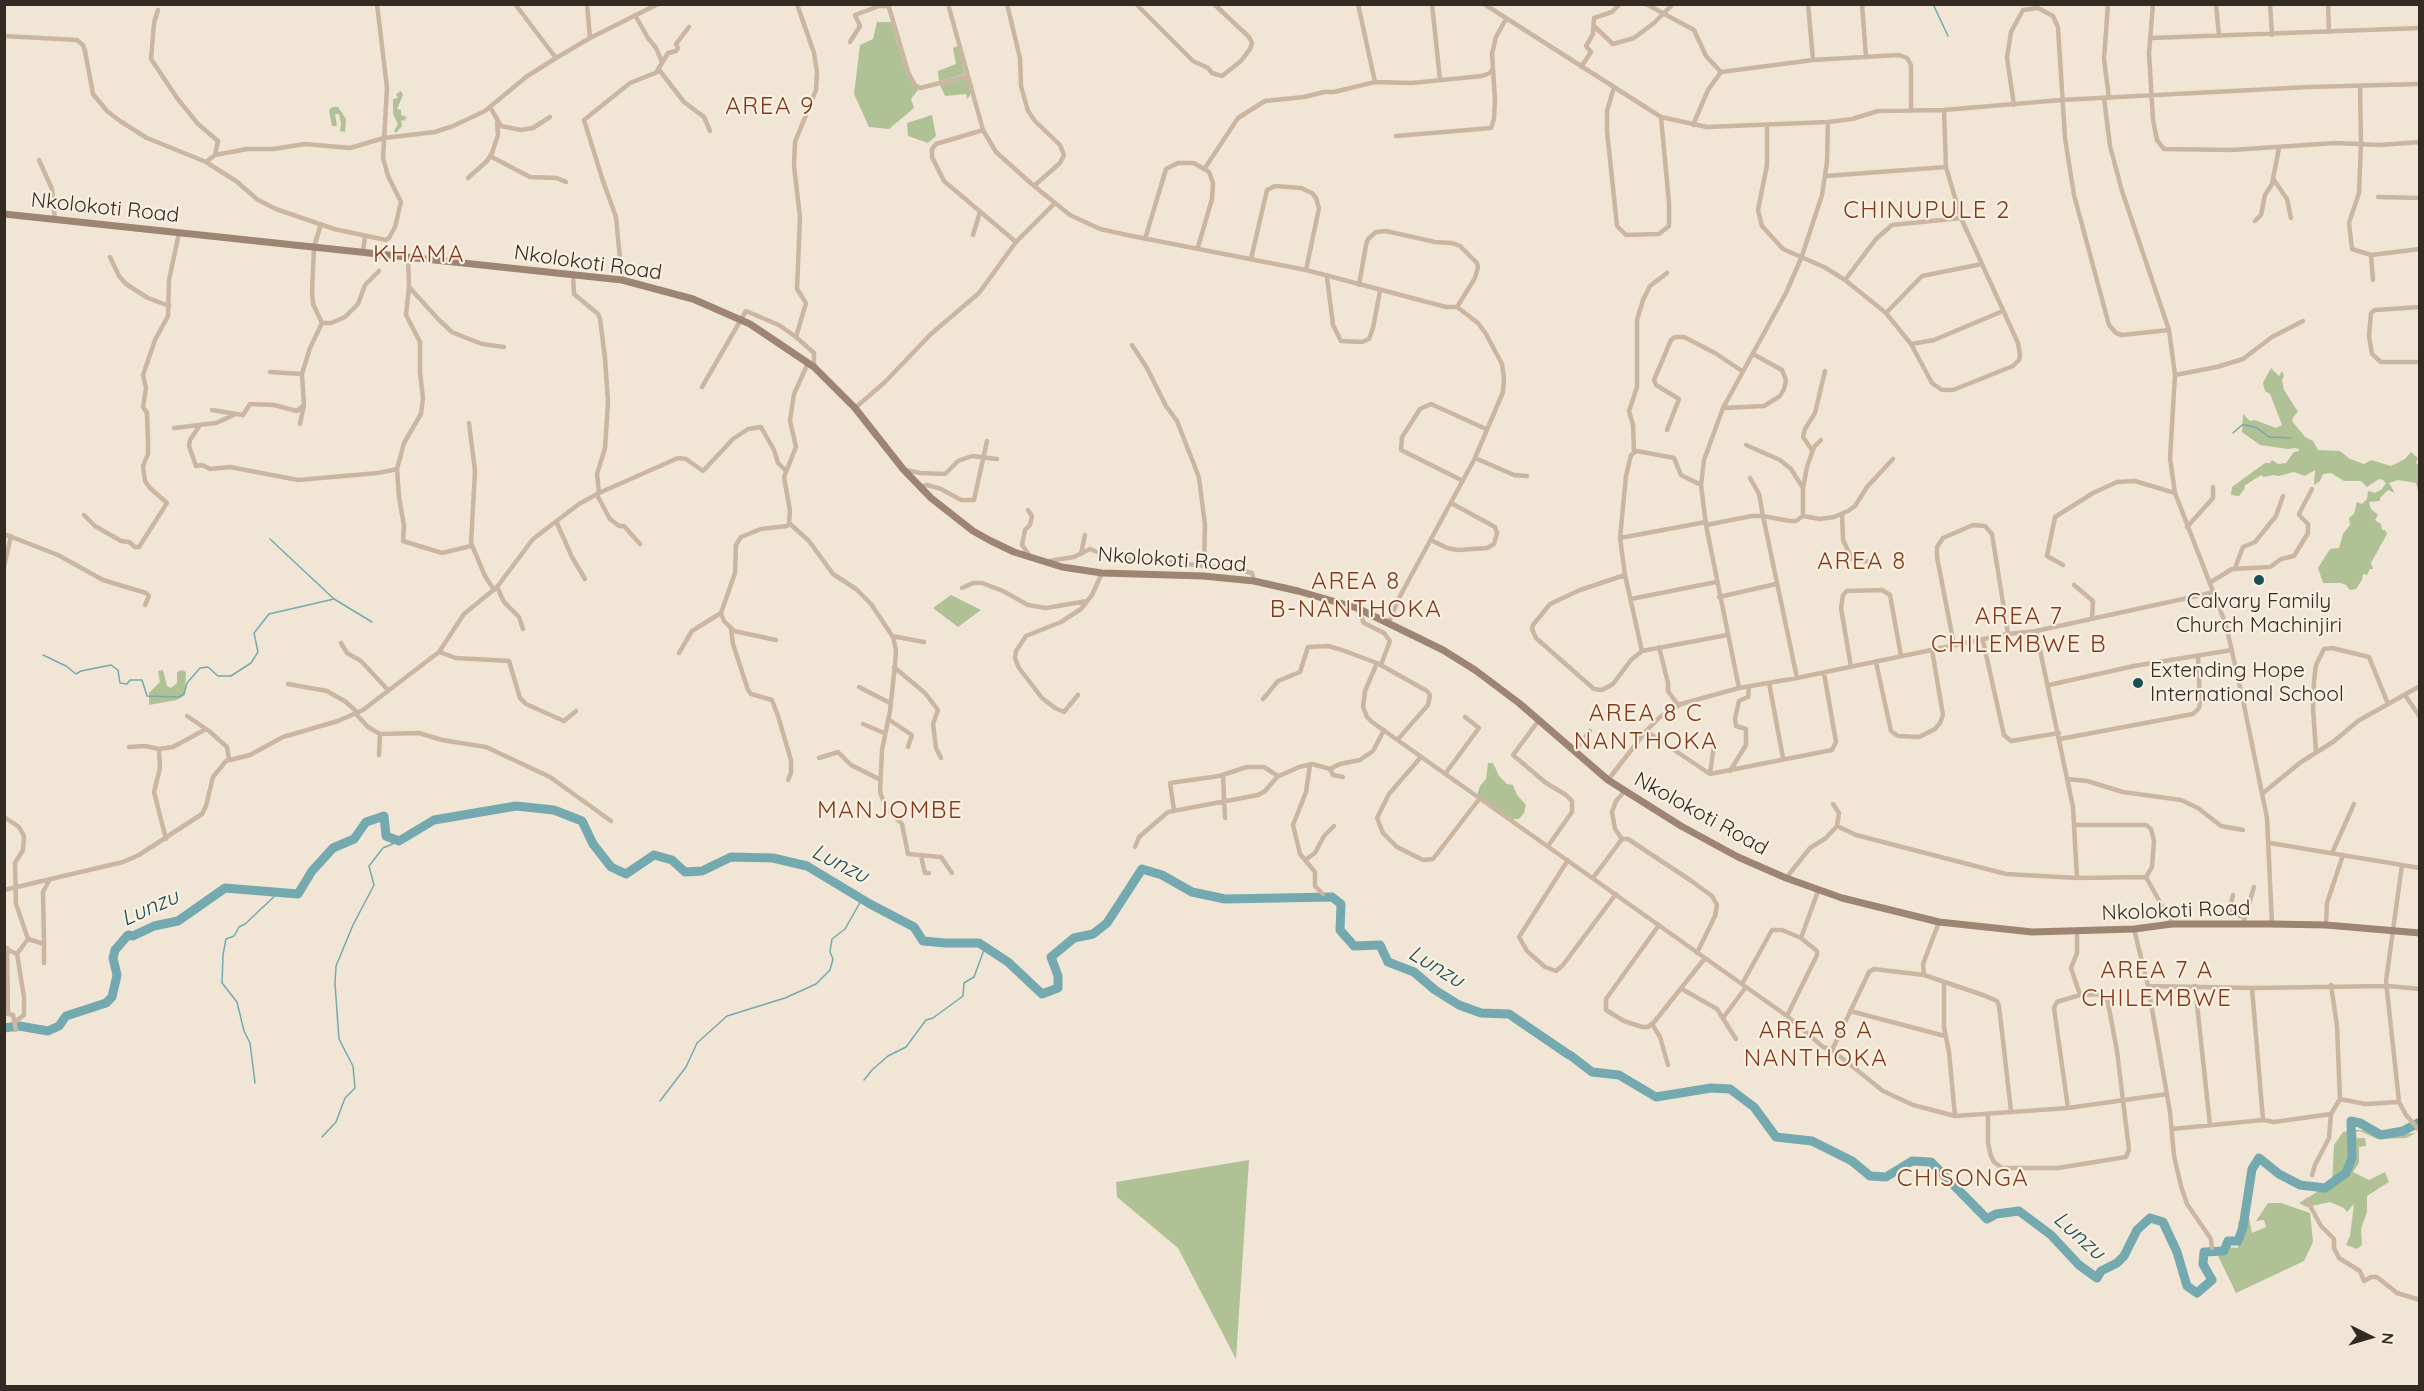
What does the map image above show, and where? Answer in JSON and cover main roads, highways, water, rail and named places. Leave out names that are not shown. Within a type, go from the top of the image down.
[{"type":"main road","name":"Nkolokoti Road","points":[[4,214],[622,280],[693,299],[740,319],[769,335],[811,365],[855,408],[920,487],[973,531],[1014,552],[1062,567],[1102,573],[1203,576],[1254,581],[1357,608],[1389,622],[1459,660],[1498,686],[1624,792],[1714,845],[1818,891],[1939,922],[2032,932],[2134,929],[2172,924],[2243,920],[2272,924],[2420,933]]},
{"type":"waterway","points":[[1933,4],[1948,36]]},
{"type":"waterway","points":[[2233,433],[2242,425],[2246,425],[2257,428],[2269,437],[2291,438]]},
{"type":"waterway","points":[[270,539],[334,599],[372,622]]},
{"type":"waterway","points":[[43,655],[66,666],[76,674],[111,665],[118,670],[120,683],[127,684],[130,680],[142,680],[147,696],[179,697],[184,694],[187,683],[200,668],[208,667],[218,676],[231,676],[251,663],[258,652],[254,633],[269,614],[334,599]]},
{"type":"waterway","name":"Lunzu","points":[[4,1028],[19,1026],[48,1031],[59,1026],[66,1016],[106,1003],[112,997],[117,975],[113,958],[115,950],[128,935],[133,936],[154,926],[178,921],[225,888],[298,894],[312,871],[333,848],[354,839],[366,822],[384,816],[386,836],[399,841],[434,820],[516,806],[554,810],[582,821],[593,844],[611,867],[626,874],[654,855],[672,860],[685,872],[702,871],[731,857],[773,858],[807,866],[870,904],[914,927],[923,941],[979,943],[1008,962],[1042,994],[1058,988],[1058,976],[1051,957],[1074,938],[1093,934],[1107,923],[1142,869],[1162,875],[1192,892],[1225,899],[1332,897],[1341,904],[1340,930],[1354,946],[1380,945],[1388,962],[1414,972],[1435,990],[1459,1005],[1481,1013],[1509,1014],[1569,1055]]},
{"type":"waterway","points":[[322,1137],[336,1122],[345,1098],[355,1088],[353,1066],[339,1039],[336,966],[353,925],[374,885],[369,866],[383,848],[399,841]]},
{"type":"waterway","points":[[255,1083],[250,1043],[244,1031],[237,1002],[222,983],[223,955],[226,939],[234,936],[239,927],[279,892]]},
{"type":"waterway","points":[[660,1101],[686,1067],[697,1043],[727,1016],[785,998],[816,984],[830,970],[833,959],[830,952],[832,939],[845,929],[862,899]]},
{"type":"waterway","points":[[864,1080],[888,1056],[906,1047],[926,1020],[933,1018],[963,996],[964,983],[974,977],[985,947]]},
{"type":"waterway","name":"Lunzu","points":[[1570,1055],[1592,1072],[1619,1075],[1656,1097],[1711,1088],[1730,1089],[1754,1107],[1776,1137],[1812,1141],[1852,1161],[1870,1176],[1886,1177],[1912,1161],[1931,1162],[1987,1219],[1996,1214],[2019,1211],[2051,1235],[2079,1265],[2097,1278],[2101,1271],[2117,1263],[2124,1256],[2137,1230],[2150,1218],[2163,1222],[2177,1252],[2187,1286],[2197,1293],[2212,1280],[2203,1264],[2204,1252],[2224,1251],[2228,1241],[2238,1241],[2243,1227],[2252,1169],[2259,1158],[2279,1174],[2300,1185],[2325,1188],[2346,1173],[2352,1158],[2351,1121],[2360,1123],[2381,1135],[2403,1131],[2420,1122]]},
{"type":"place","name":"Calvary Family Church Machinjiri","points":[[2259,580]]},
{"type":"place","name":"Extending Hope International School","points":[[2138,683]]},
{"type":"district","name":"AREA 9","points":[[770,107]]},
{"type":"district","name":"CHINUPULE 2","points":[[1927,211]]},
{"type":"district","name":"KHAMA","points":[[419,255]]},
{"type":"district","name":"AREA 8","points":[[1862,562]]},
{"type":"district","name":"AREA 8 B-NANTHOKA","points":[[1356,596]]},
{"type":"district","name":"AREA 7 CHILEMBWE B","points":[[2019,631]]},
{"type":"district","name":"AREA 8 C NANTHOKA","points":[[1646,728]]},
{"type":"district","name":"MANJOMBE","points":[[890,811]]},
{"type":"district","name":"AREA 7 A CHILEMBWE","points":[[2157,985]]},
{"type":"district","name":"AREA 8 A NANTHOKA","points":[[1816,1045]]},
{"type":"district","name":"CHISONGA","points":[[1963,1179]]}]
